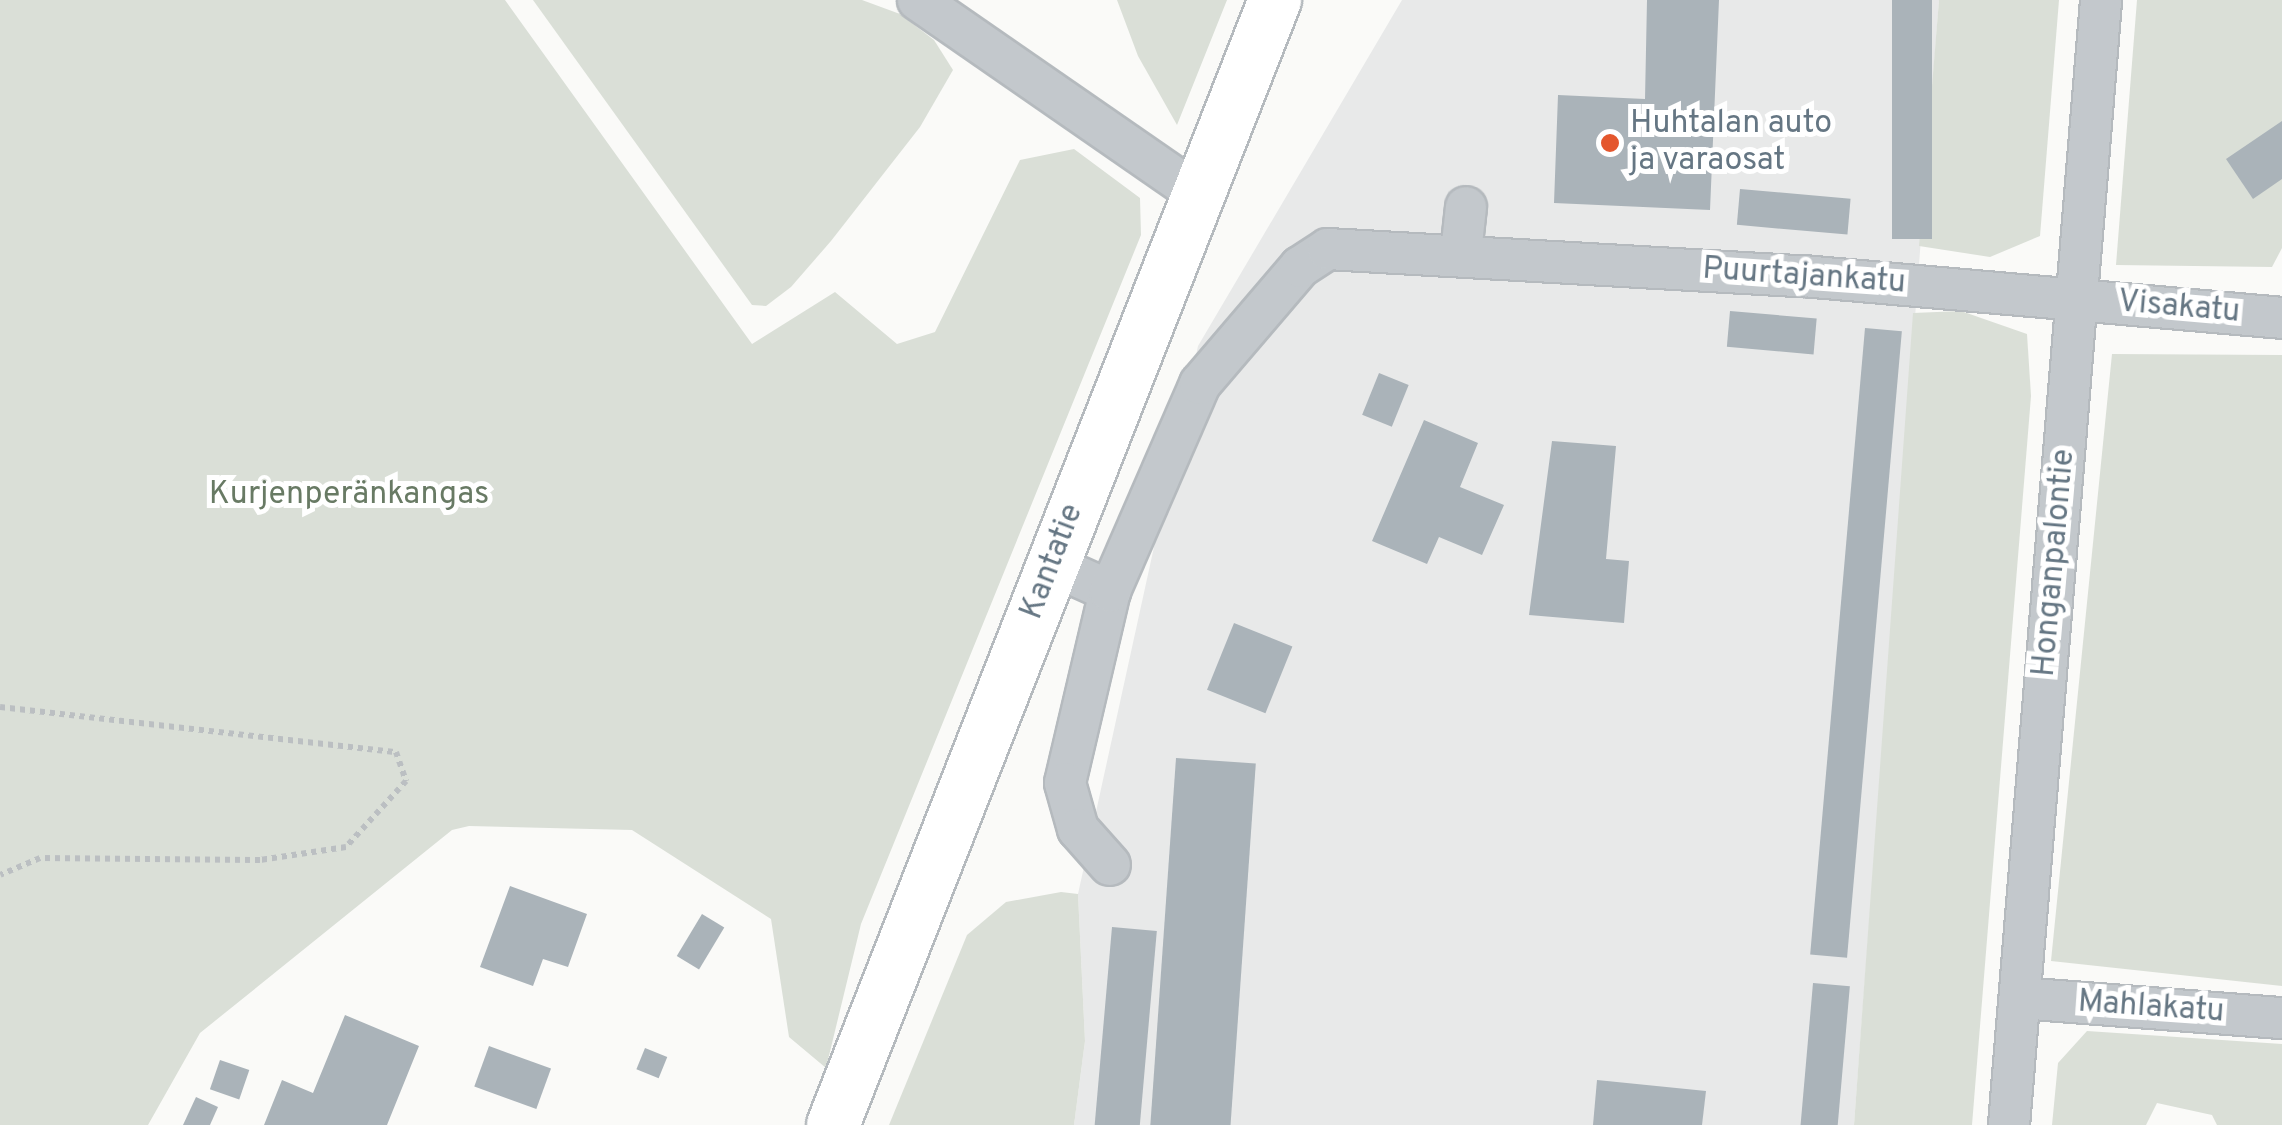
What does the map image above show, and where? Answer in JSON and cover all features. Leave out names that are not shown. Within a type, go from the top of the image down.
[{"type":"main road","name":"Kantatie","points":[[833,1125],[1275,0]]},
{"type":"street","points":[[918,0],[1198,194]]},
{"type":"street","name":"Honganpalontie","points":[[2009,1125],[2101,0]]},
{"type":"street","points":[[1461,253],[1466,207]]},
{"type":"street","name":"Puurtajankatu","points":[[1110,865],[1078,829],[1065,783],[1110,591],[1200,384],[1300,267],[1328,249],[1461,253],[2076,299]]},
{"type":"street","name":"Visakatu","points":[[2076,299],[2282,318]]},
{"type":"street","points":[[1052,565],[1110,591]]},
{"type":"street","name":"Mahlakatu","points":[[2020,998],[2282,1018]]},
{"type":"path","points":[[0,707],[396,752],[406,780],[346,847],[260,860],[40,858],[0,875]]},
{"type":"shaded area","points":[[1402,0],[1939,0],[1854,1125],[1074,1125],[1085,1041],[1078,894],[1198,346]]},
{"type":"green space","name":"Kurjenperänkangas","points":[[0,0],[505,0],[752,344],[835,292],[897,344],[935,332],[1020,160],[1074,149],[1140,198],[1141,235],[861,924],[826,1068],[789,1037],[771,919],[632,830],[469,826],[452,830],[200,1033],[148,1125],[0,1125]]},
{"type":"green space","points":[[533,0],[862,0],[900,14],[934,40],[953,70],[920,127],[831,241],[791,287],[766,306],[752,305]]},
{"type":"green space","points":[[1117,0],[1227,0],[1177,125],[1138,56]]},
{"type":"green space","points":[[1939,0],[2059,0],[2040,236],[1990,257],[1919,246]]},
{"type":"green space","points":[[2137,0],[2282,0],[2282,248],[2272,267],[2116,265]]},
{"type":"green space","points":[[1961,311],[2027,334],[2031,396],[1972,1125],[1854,1125],[1913,313]]},
{"type":"green space","points":[[2112,354],[2282,355],[2282,986],[2051,961]]},
{"type":"green space","points":[[1061,892],[1078,894],[1085,1041],[1074,1125],[889,1125],[967,935],[1006,902]]},
{"type":"green space","points":[[2087,1031],[2282,1044],[2282,1125],[2217,1125],[2212,1115],[2157,1103],[2146,1125],[2052,1125],[2058,1063]]},
{"type":"building","points":[[1647,0],[1719,0],[1710,210],[1554,203],[1558,95],[1645,99]]},
{"type":"building","points":[[1892,0],[1932,0],[1932,239],[1892,239]]},
{"type":"building","points":[[2282,121],[2282,179],[2253,199],[2226,159]]},
{"type":"building","points":[[1740,189],[1851,199],[1847,235],[1737,225]]},
{"type":"building","points":[[1730,311],[1817,319],[1814,354],[1727,347]]},
{"type":"building","points":[[1865,328],[1902,331],[1847,958],[1810,955]]},
{"type":"building","points":[[1379,373],[1409,385],[1392,427],[1362,415]]},
{"type":"building","points":[[1424,420],[1478,443],[1460,487],[1504,505],[1482,555],[1439,537],[1427,564],[1372,541]]},
{"type":"building","points":[[1552,441],[1616,446],[1606,559],[1629,561],[1624,623],[1529,615]]},
{"type":"building","points":[[1234,623],[1292,647],[1265,713],[1207,690]]},
{"type":"building","points":[[1176,758],[1256,764],[1231,1125],[1150,1125]]},
{"type":"building","points":[[510,886],[587,914],[568,967],[543,959],[533,986],[480,967]]},
{"type":"building","points":[[702,914],[724,927],[699,969],[677,956]]},
{"type":"building","points":[[1112,927],[1157,931],[1140,1125],[1095,1125]]},
{"type":"building","points":[[1813,983],[1850,986],[1838,1125],[1801,1125]]},
{"type":"building","points":[[345,1015],[419,1046],[387,1125],[264,1125],[282,1080],[313,1093]]},
{"type":"building","points":[[489,1046],[551,1069],[536,1109],[474,1086]]},
{"type":"building","points":[[645,1048],[667,1057],[659,1078],[636,1069]]},
{"type":"building","points":[[220,1060],[249,1070],[239,1099],[210,1089]]},
{"type":"building","points":[[1597,1080],[1706,1091],[1702,1125],[1593,1125]]},
{"type":"building","points":[[196,1097],[218,1107],[210,1125],[183,1125]]},
{"type":"place","name":"Huhtalan auto ja varaosat","points":[[1610,143]]}]
